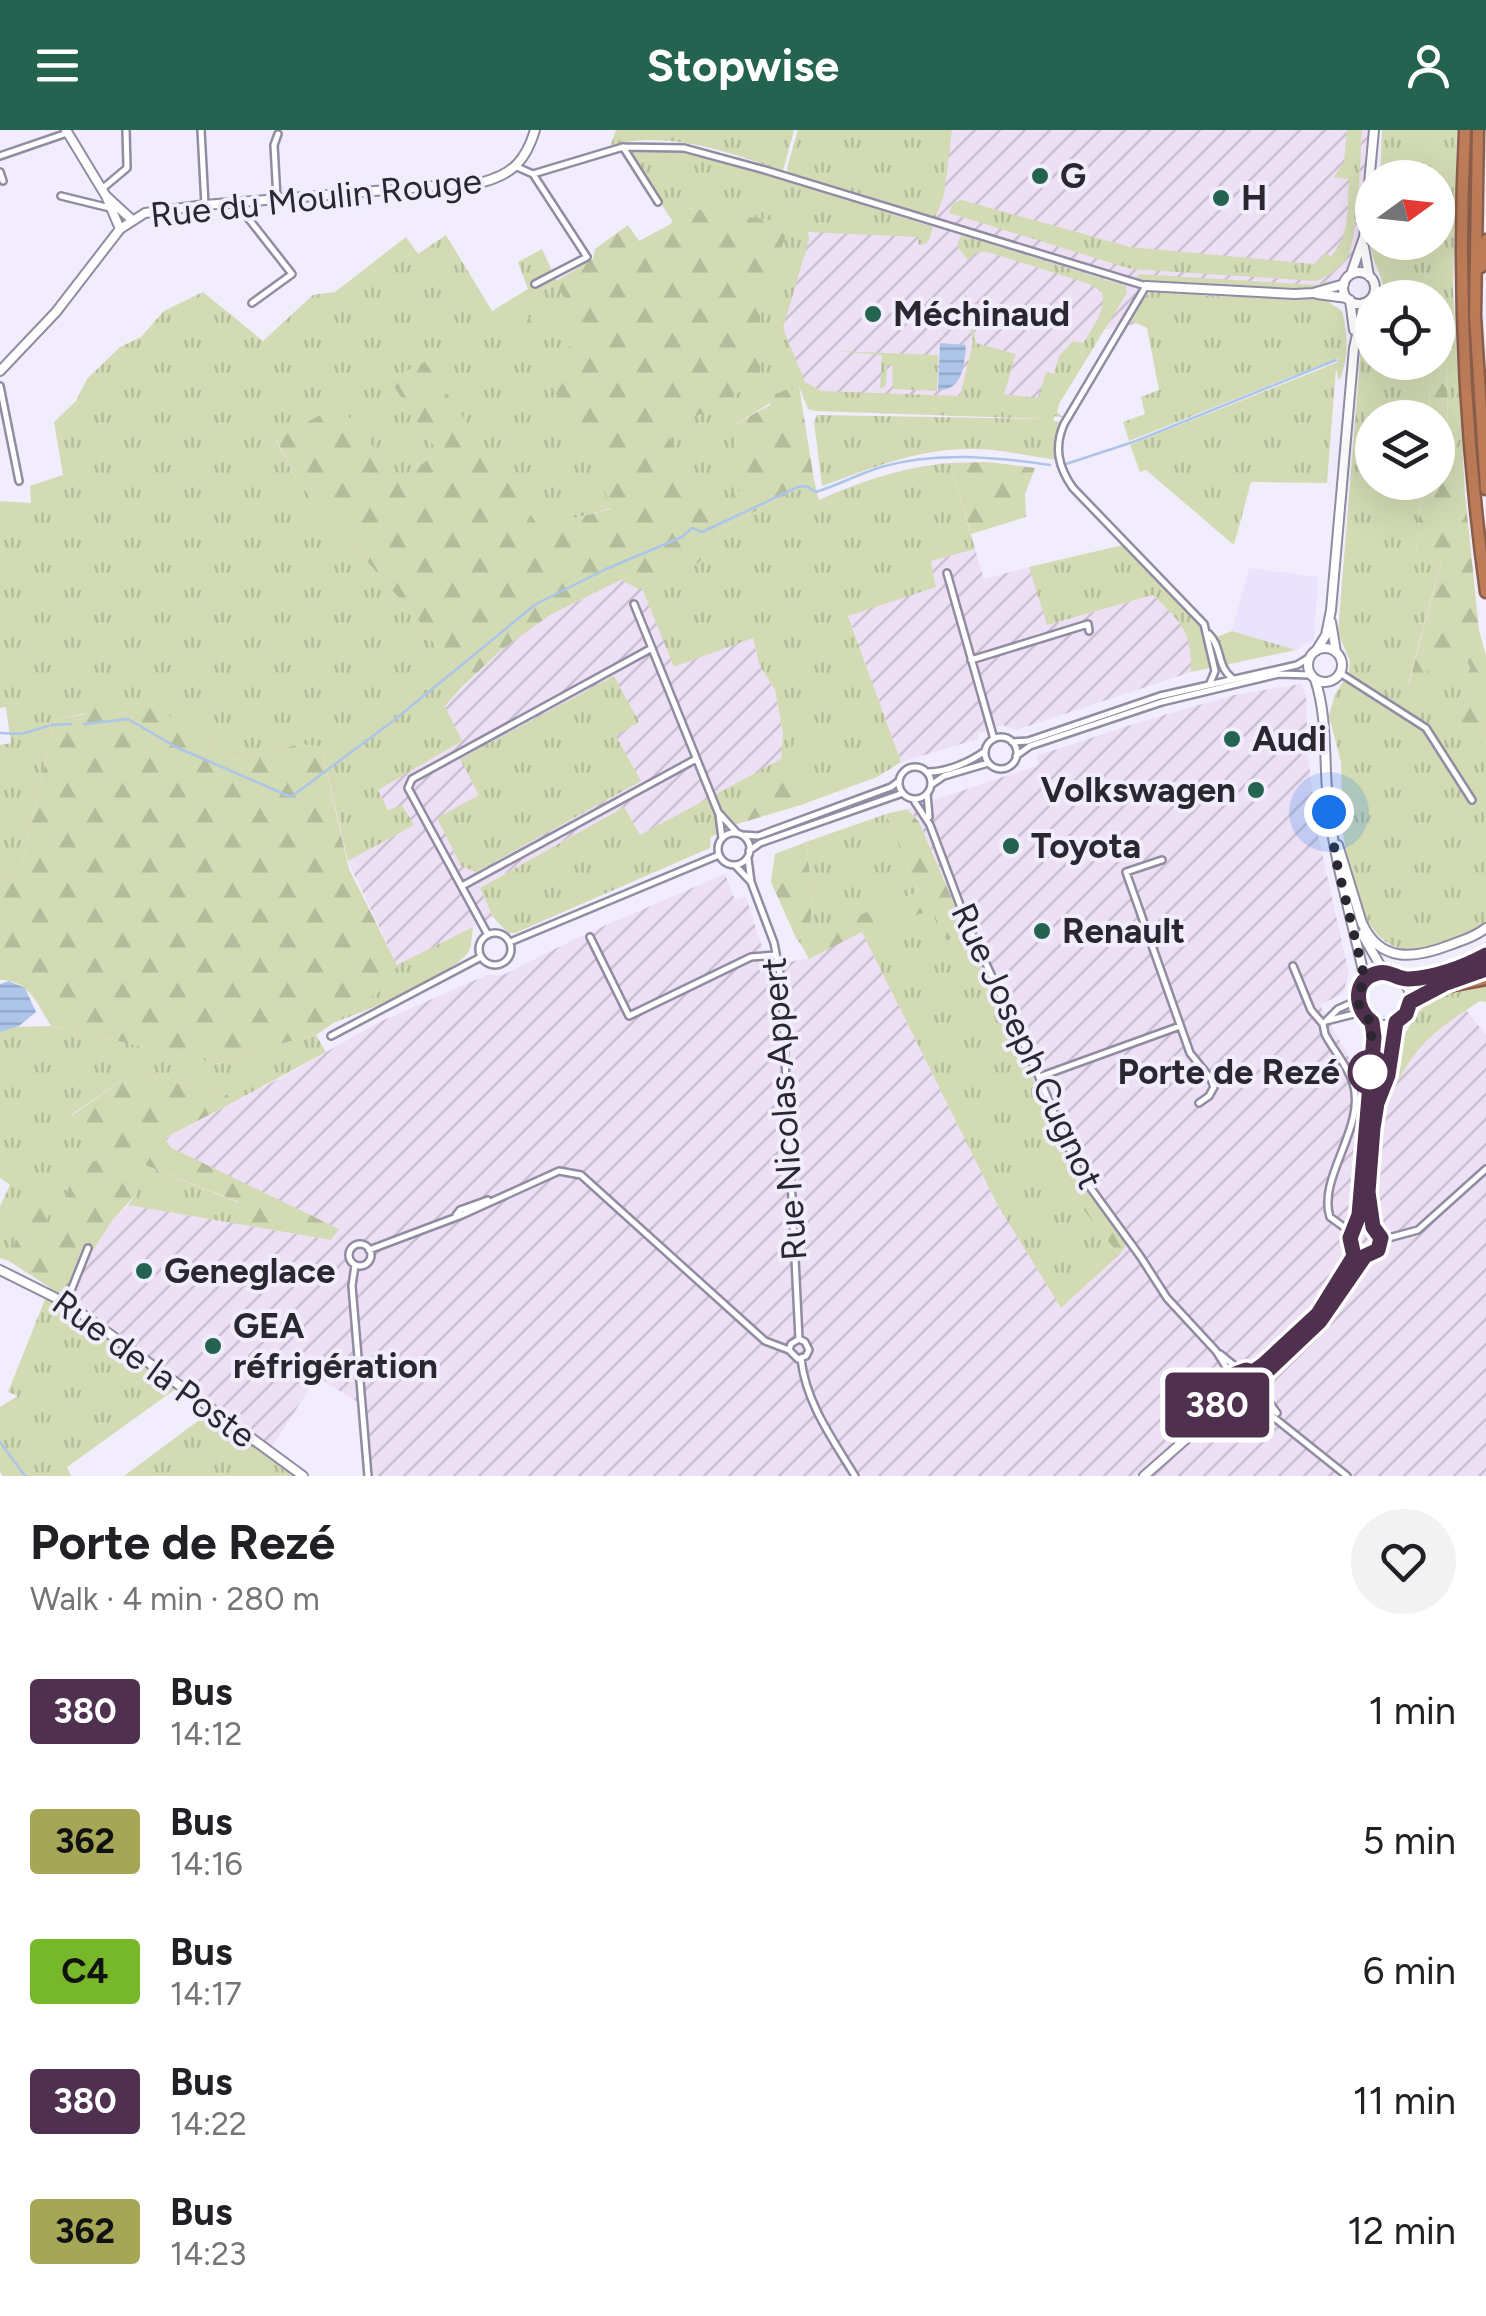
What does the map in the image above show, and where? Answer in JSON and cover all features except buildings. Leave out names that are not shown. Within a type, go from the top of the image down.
[{"type":"highway","points":[[1465,130],[1464,371],[1486,592]]},
{"type":"highway","points":[[1478,130],[1475,316],[1486,489]]},
{"type":"highway","points":[[1475,316],[1481,306],[1481,258],[1486,240]]},
{"type":"highway","points":[[1433,990],[1486,979]]},
{"type":"main road","name":"Rue du Moulin Rouge","points":[[131,220],[154,210],[475,183],[496,178],[517,166],[534,130]]},
{"type":"main road","points":[[1371,160],[1374,130]]},
{"type":"main road","points":[[67,131],[104,192],[120,229]]},
{"type":"main road","points":[[1,367],[67,298],[131,220],[104,192]]},
{"type":"main road","points":[[1313,293],[1344,284],[1356,260]]},
{"type":"main road","points":[[1366,260],[1371,280]]},
{"type":"main road","points":[[1351,274],[1362,272],[1369,276]]},
{"type":"main road","points":[[1338,842],[1353,910],[1384,972],[1402,980],[1409,991],[1406,1014],[1386,1025],[1372,1022],[1362,1012],[1358,1000],[1365,980],[1336,860],[1323,721],[1308,666],[1326,634],[1331,610],[1354,348],[1354,325],[1344,284]]},
{"type":"main road","points":[[1146,286],[1313,293],[1355,301]]},
{"type":"main road","points":[[1354,348],[1355,344]]},
{"type":"main road","points":[[1323,721],[1330,682],[1340,673],[1342,662],[1336,652],[1331,610]]},
{"type":"main road","points":[[1313,654],[1326,648],[1336,652]]},
{"type":"main road","points":[[1313,677],[1330,682]]},
{"type":"main road","points":[[1329,812],[1362,922],[1381,948],[1398,955],[1416,956],[1466,940],[1486,928]]},
{"type":"main road","points":[[1402,980],[1448,970],[1486,956]]},
{"type":"main road","points":[[1410,1002],[1486,969]]},
{"type":"main road","points":[[1365,980],[1384,972]]},
{"type":"main road","points":[[1365,1256],[1355,1251],[1350,1241],[1369,1100],[1372,1022]]},
{"type":"main road","points":[[1256,1375],[1328,1312],[1365,1256],[1378,1250],[1381,1240],[1373,1227],[1368,1192],[1373,1128],[1388,1075],[1396,1022]]},
{"type":"main road","points":[[1354,1231],[1363,1225],[1373,1227]]},
{"type":"main road","points":[[1256,1375],[1318,1314],[1355,1251]]},
{"type":"main road","name":"Rue de la Poste","points":[[0,1270],[66,1303],[303,1476]]},
{"type":"main road","points":[[1202,1424],[1241,1371],[1256,1375]]},
{"type":"main road","points":[[1144,1476],[1227,1403],[1251,1399],[1260,1390],[1256,1375]]},
{"type":"main road","points":[[1232,1382],[1240,1399]]},
{"type":"street","points":[[104,192],[127,168],[126,130]]},
{"type":"street","points":[[201,130],[206,205]]},
{"type":"street","points":[[0,156],[67,131]]},
{"type":"street","points":[[277,199],[274,145],[278,134]]},
{"type":"street","points":[[533,174],[623,147],[660,146],[702,152],[1146,286],[1064,424],[1059,461],[1073,488],[1190,607],[1217,644],[1224,672],[1232,678]]},
{"type":"street","points":[[623,147],[658,202]]},
{"type":"street","points":[[517,166],[533,174],[587,257],[535,284]]},
{"type":"street","points":[[0,172],[3,181]]},
{"type":"street","points":[[61,196],[110,208]]},
{"type":"street","points":[[239,202],[292,274],[252,303]]},
{"type":"street","points":[[0,386],[19,482]]},
{"type":"street","points":[[947,572],[994,739]]},
{"type":"street","points":[[634,604],[718,812],[722,838],[719,855]]},
{"type":"street","points":[[972,660],[1088,624],[1090,631]]},
{"type":"street","points":[[1209,634],[1215,670],[1210,683]]},
{"type":"street","points":[[488,935],[408,788],[412,778],[652,648]]},
{"type":"street","points":[[722,838],[739,834],[758,836],[891,788],[911,768],[942,770],[975,758],[994,739],[1028,740],[1160,696],[1297,665],[1313,654]]},
{"type":"street","points":[[1340,673],[1426,728],[1472,800]]},
{"type":"street","points":[[734,865],[760,842],[903,794],[913,799],[927,793],[944,776],[989,763],[1005,768],[1030,746],[1162,702],[1278,674],[1313,677]]},
{"type":"street","points":[[1012,742],[1016,756]]},
{"type":"street","points":[[985,751],[989,763]]},
{"type":"street","points":[[462,886],[696,759]]},
{"type":"street","points":[[926,771],[931,785]]},
{"type":"street","points":[[899,781],[903,794]]},
{"type":"street","name":"Rue Joseph Cugnot","points":[[927,793],[930,825]]},
{"type":"street","name":"Rue Joseph Cugnot","points":[[913,799],[930,825],[966,921],[1079,1172],[1167,1298],[1216,1351],[1241,1371]]},
{"type":"street","points":[[718,812],[748,842],[751,882]]},
{"type":"street","points":[[719,855],[751,882]]},
{"type":"street","points":[[510,942],[719,855]]},
{"type":"street","points":[[1162,860],[1126,872],[1190,1053],[1214,1087],[1199,1103]]},
{"type":"street","name":"Rue Nicolas Appert","points":[[751,882],[776,955],[787,1068],[799,1340]]},
{"type":"street","points":[[499,934],[510,942],[511,951],[504,962],[491,965],[481,956],[480,944],[488,935],[499,934]]},
{"type":"street","points":[[590,937],[630,1016],[751,957],[776,955]]},
{"type":"street","points":[[331,1036],[481,956]]},
{"type":"street","points":[[1293,966],[1310,1010],[1324,1022],[1325,1034],[1354,1087],[1349,1130],[1327,1200],[1330,1217],[1354,1231]]},
{"type":"street","points":[[1324,1022],[1358,1000]]},
{"type":"street","points":[[1324,1022],[1362,1012]]},
{"type":"street","points":[[1039,1077],[1180,1026]]},
{"type":"street","points":[[1381,1240],[1418,1230],[1486,1168]]},
{"type":"street","points":[[370,1250],[456,1215],[480,1200],[490,1200],[566,1170],[581,1176],[765,1341],[800,1359]]},
{"type":"street","points":[[368,1476],[352,1286],[355,1265],[349,1257],[352,1248],[361,1245],[370,1250]]},
{"type":"street","points":[[66,1303],[88,1248]]},
{"type":"street","points":[[355,1265],[368,1263],[370,1250]]},
{"type":"street","points":[[789,1350],[793,1342],[805,1342],[809,1350],[800,1359]]},
{"type":"street","name":"Rue Joseph Cugnot","points":[[1216,1351],[1232,1382]]},
{"type":"street","points":[[800,1359],[812,1405],[854,1476]]},
{"type":"street","points":[[1260,1390],[1286,1423]]},
{"type":"street","points":[[1251,1399],[1286,1423],[1347,1476]]},
{"type":"shaded area","points":[[845,130],[1374,130],[1371,160],[1355,160],[1356,260],[1344,284],[1313,293],[1095,331],[1050,402],[802,395],[779,332],[807,232],[832,232]]},
{"type":"shaded area","points":[[975,549],[984,579],[1029,567],[1048,625],[1153,595],[1186,628],[1192,649],[1191,672],[1016,730],[1003,725],[978,734],[978,739],[901,762],[848,615],[936,587],[931,561]]},
{"type":"shaded area","points":[[1249,568],[1318,577],[1314,640],[1289,650],[1232,631]]},
{"type":"shaded area","points":[[621,580],[642,588],[675,667],[753,637],[759,664],[775,690],[783,733],[781,760],[640,835],[623,807],[480,888],[493,917],[397,965],[348,861],[414,825],[389,810],[377,790],[461,741],[445,706],[500,651],[550,615]]},
{"type":"shaded area","points":[[1301,684],[1306,697],[1308,757],[1318,835],[1349,974],[1343,993],[1320,1005],[1358,1074],[1389,1100],[1407,1060],[1432,1032],[1466,1010],[1486,1035],[1486,1476],[373,1476],[367,1408],[317,1377],[268,1453],[58,1302],[112,1221],[128,1205],[331,1240],[170,1147],[164,1139],[377,1023],[487,975],[503,975],[581,936],[725,874],[735,900],[746,897],[768,966],[809,958],[862,932],[997,1204],[1061,1308],[1127,1245],[1074,1171],[919,822],[907,809],[1039,765],[1036,756],[1140,722],[1234,695]]},
{"type":"green space","points":[[616,130],[794,130],[783,171],[698,145],[655,140],[611,145]]},
{"type":"green space","points":[[798,130],[952,130],[944,195],[934,221],[788,175]]},
{"type":"green space","points":[[1347,130],[1362,130],[1360,160],[1355,160],[1351,248],[1344,261],[1316,281],[1131,269],[949,213],[953,203],[962,200],[1130,247],[1314,264],[1327,253],[1330,257],[1345,231],[1349,179],[1334,177],[1344,162]]},
{"type":"green space","points":[[1382,130],[1457,130],[1455,210],[1455,160],[1381,160]]},
{"type":"green space","points":[[641,148],[702,154],[933,227],[923,245],[919,245],[918,237],[808,232],[783,328],[805,382],[822,391],[960,396],[973,343],[965,295],[976,343],[1016,354],[1004,394],[1038,398],[1046,372],[1054,374],[1059,356],[1073,341],[1083,343],[1094,325],[1102,306],[1102,292],[1089,284],[988,252],[978,252],[968,260],[957,246],[961,235],[1126,286],[1127,293],[1059,404],[1057,412],[1064,418],[1055,416],[1053,420],[1061,424],[1055,444],[1056,460],[993,450],[933,452],[822,486],[814,422],[817,415],[1050,419],[816,411],[808,409],[799,386],[732,426],[747,486],[708,514],[666,432],[760,380],[760,310],[789,224],[688,208],[673,222],[627,151]]},
{"type":"green space","points":[[688,208],[790,223],[760,310],[760,381],[667,432],[708,514],[746,486],[732,426],[770,405],[775,394],[799,386],[814,480],[720,530],[707,554],[677,575],[639,589],[621,580],[550,615],[500,651],[462,687],[420,622],[297,481],[276,439],[339,405],[401,480],[438,452],[389,379],[425,362],[539,527],[611,509],[594,461],[508,309],[521,302],[554,366],[580,332],[556,281],[593,259],[595,249],[628,225],[639,241],[669,225]]},
{"type":"green space","points":[[446,235],[492,311],[528,289],[518,262],[542,249],[580,332],[553,367],[521,303],[509,309],[594,461],[612,508],[539,528],[425,363],[390,379],[438,452],[400,481],[292,432],[276,440],[297,481],[420,622],[462,687],[445,706],[462,741],[378,790],[388,810],[402,805],[414,825],[348,861],[321,747],[300,744],[236,760],[145,700],[55,720],[20,873],[0,880],[0,745],[11,743],[6,707],[0,708],[0,501],[31,503],[30,486],[63,475],[54,422],[76,401],[87,379],[120,347],[141,337],[164,311],[203,292],[263,341],[313,295],[335,292],[406,237],[418,254]]},
{"type":"green space","points":[[1374,260],[1454,260],[1453,280],[1381,280]]},
{"type":"green space","points":[[1139,274],[1316,285],[1329,281],[1330,285],[1295,290],[1153,282],[1136,279]]},
{"type":"green space","points":[[1152,290],[1201,292],[1205,296],[1324,299],[1342,311],[1346,355],[1339,381],[1336,369],[1327,483],[1251,482],[1234,545],[1146,470],[1140,472],[1130,445],[1338,362],[1338,358],[1129,441],[1123,422],[1145,414],[1141,397],[1159,390],[1147,328],[1132,321],[1140,303]]},
{"type":"green space","points":[[1455,323],[1465,494],[1455,482],[1455,400],[1447,400],[1447,380],[1455,380]]},
{"type":"green space","points":[[836,351],[938,355],[937,391],[893,389],[892,365],[887,365],[886,385],[880,389],[882,355]]},
{"type":"green space","points":[[1358,380],[1431,380],[1429,400],[1357,400]]},
{"type":"green space","points":[[1431,380],[1447,380],[1447,400],[1429,400]]},
{"type":"green space","points":[[1355,421],[1355,500],[1420,500],[1416,551],[1442,558],[1408,685],[1461,646],[1470,668],[1458,701],[1480,725],[1486,744],[1486,924],[1476,932],[1436,946],[1409,950],[1388,943],[1373,928],[1362,908],[1338,809],[1342,798],[1341,762],[1329,716],[1335,694],[1349,673],[1350,661],[1338,633]]},
{"type":"green space","points":[[988,462],[1035,468],[1025,494],[1026,517],[971,534],[950,463]]},
{"type":"green space","points":[[950,463],[975,549],[931,561],[936,587],[848,616],[901,762],[877,777],[801,805],[801,735],[737,824],[711,837],[710,848],[508,933],[493,917],[480,888],[624,807],[640,835],[781,759],[783,733],[775,690],[759,664],[753,638],[674,667],[642,588],[699,562],[720,530],[814,480],[819,500],[883,476]]},
{"type":"green space","points":[[1455,482],[1465,494],[1479,630],[1486,656],[1486,744],[1480,725],[1462,726],[1458,701],[1470,668],[1461,646],[1408,687],[1442,559],[1416,551],[1420,500],[1455,500]]},
{"type":"green space","points":[[1123,545],[1195,617],[1207,641],[1232,631],[1296,650],[1191,672],[1183,628],[1153,595],[1047,625],[1029,567]]},
{"type":"green space","points":[[614,676],[639,722],[616,736],[641,781],[476,872],[461,866],[437,818],[479,795],[460,759]]},
{"type":"green space","points":[[95,698],[145,700],[236,760],[300,744],[321,747],[349,869],[397,965],[386,987],[316,1035],[255,1050],[220,1064],[51,1026],[25,989],[0,980],[0,880],[20,873],[55,720],[85,714]]},
{"type":"green space","points":[[802,733],[801,805],[737,824]]},
{"type":"green space","points":[[907,809],[919,822],[965,929],[947,941],[932,910],[862,932],[809,959],[802,946],[818,941],[821,930],[918,892],[886,814]]},
{"type":"green space","points":[[886,814],[918,892],[822,930],[818,941],[802,946],[796,938],[810,934],[812,892],[806,842]]},
{"type":"green space","points":[[806,842],[812,892],[810,934],[796,938],[771,882],[775,854]]},
{"type":"green space","points":[[933,909],[947,941],[965,929],[1066,1152],[1046,1160],[1119,1255],[1061,1308],[997,1204],[862,932]]},
{"type":"green space","points":[[473,927],[469,951],[447,970],[385,1002],[334,1022],[386,987],[397,965]]},
{"type":"green space","points":[[1486,981],[1486,1002],[1480,1001],[1436,1032],[1407,1066],[1389,1100],[1383,1095],[1394,1074],[1401,1033],[1408,1030],[1411,1020],[1426,1004],[1425,999]]},
{"type":"green space","points":[[51,1026],[220,1064],[255,1050],[316,1035],[326,1052],[232,1103],[228,1095],[135,1071],[71,1115],[109,1157],[76,1168],[45,1258],[37,1250],[29,1198],[9,1261],[0,1258],[0,1206],[10,1185],[0,1178],[0,1032],[8,1027]]},
{"type":"green space","points":[[135,1071],[228,1095],[232,1103],[165,1138],[170,1147],[339,1229],[331,1240],[238,1224],[239,1202],[137,1162],[137,1193],[112,1221],[63,1296],[9,1261],[29,1197],[53,1202],[37,1250],[45,1257],[76,1167],[108,1157],[71,1116]]},
{"type":"green space","points":[[1066,1152],[1074,1171],[1127,1245],[1119,1255],[1045,1160]]},
{"type":"green space","points":[[137,1162],[240,1203],[238,1224],[128,1205],[137,1193]]},
{"type":"green space","points":[[50,1287],[63,1296],[59,1302],[177,1388],[67,1467],[71,1476],[3,1476],[0,1407],[18,1396],[8,1392]]},
{"type":"green space","points":[[210,1412],[296,1476],[124,1476]]},
{"type":"water","points":[[940,343],[966,345],[957,381],[938,390]]},
{"type":"water","points":[[9,981],[25,988],[36,1012],[19,1026],[0,1032],[0,984]]},
{"type":"waterway","points":[[1066,464],[1136,441],[1336,360]]},
{"type":"waterway","points":[[84,724],[128,719],[176,747],[291,797],[393,721],[536,604],[682,537],[692,528],[702,532],[798,487],[806,486],[816,492],[902,462],[966,457],[1050,465]]},
{"type":"waterway","points":[[51,725],[71,724]]},
{"type":"waterway","points":[[0,733],[21,734],[48,726]]},
{"type":"waterway","points":[[0,1442],[25,1476]]},
{"type":"bus line","name":"380","points":[[1486,955],[1415,978],[1402,980],[1384,972],[1363,983],[1358,1004],[1372,1022],[1374,1037],[1359,1215],[1350,1238],[1354,1256],[1318,1314],[1263,1365],[1253,1372],[1235,1374],[1231,1386],[1202,1424],[1227,1403],[1258,1394],[1260,1378],[1320,1321],[1365,1256],[1378,1250],[1381,1238],[1373,1227],[1368,1183],[1377,1103],[1388,1075],[1396,1022],[1406,1014],[1410,1002],[1486,969]]},
{"type":"place","name":"G","points":[[1040,176]]},
{"type":"place","name":"H","points":[[1221,198]]},
{"type":"place","name":"Méchinaud","points":[[873,314]]},
{"type":"place","name":"Audi","points":[[1232,739]]},
{"type":"place","name":"Volkswagen","points":[[1256,790]]},
{"type":"place","name":"Toyota","points":[[1011,846]]},
{"type":"place","name":"Renault","points":[[1042,931]]},
{"type":"place","name":"Porte de Rezé","points":[[1370,1072]]},
{"type":"place","name":"Geneglace","points":[[144,1271]]},
{"type":"place","name":"GEA réfrigération","points":[[213,1346]]},
{"type":"route","points":[[1329,812],[1336,860],[1365,980],[1358,1004],[1372,1022],[1369,1080],[1370,1072]]}]
